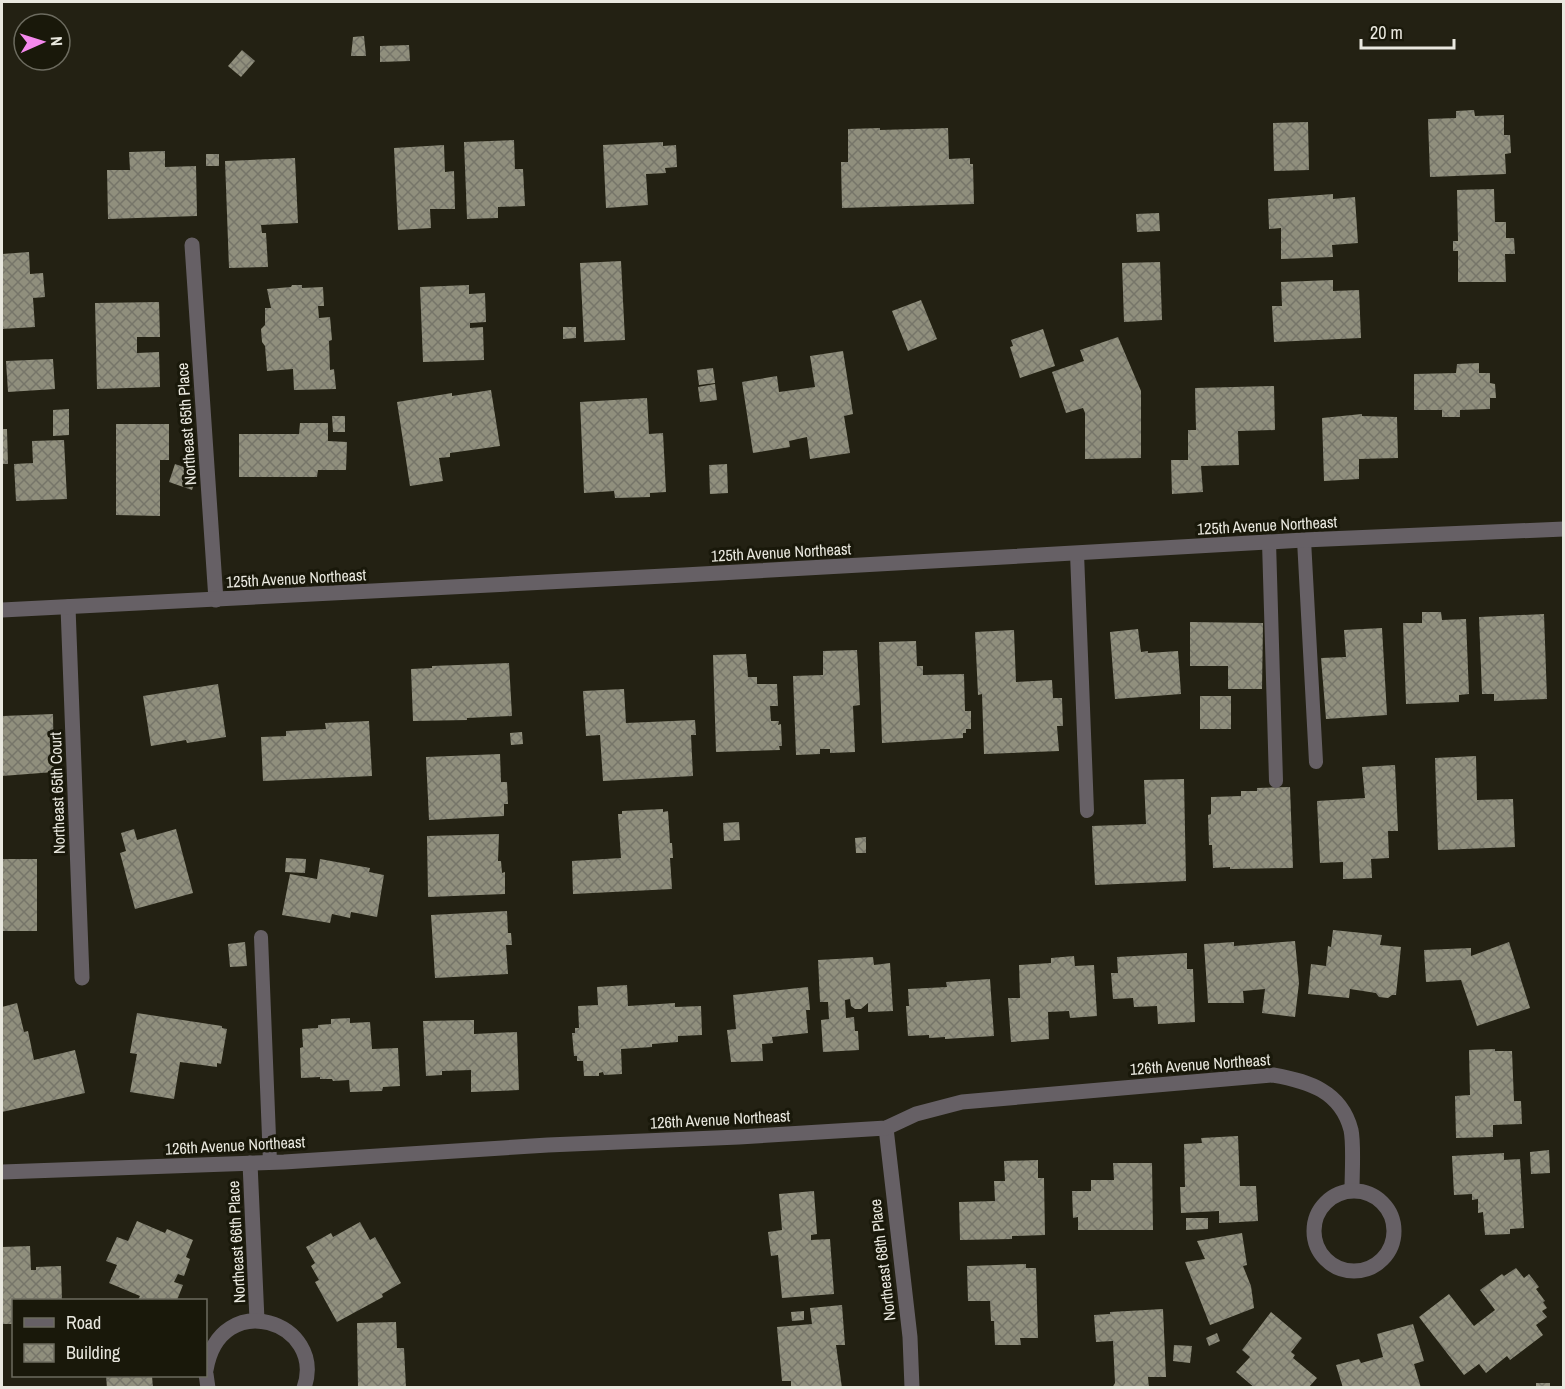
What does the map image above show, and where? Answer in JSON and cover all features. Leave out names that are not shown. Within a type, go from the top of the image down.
[{"type":"street","name":"Northeast 65th Place","points":[[192,245],[216,600]]},
{"type":"street","name":"125th Avenue Northeast","points":[[2,610],[1304,540],[1563,529]]},
{"type":"street","name":"Northeast 65th Court","points":[[68,607],[82,978]]},
{"type":"street","name":"126th Avenue Northeast","points":[[2,1172],[250,1163],[548,1144],[739,1137],[886,1128],[916,1114],[962,1102],[1273,1075],[1297,1079],[1317,1087],[1337,1101],[1351,1130],[1352,1190]]},
{"type":"street","name":"Northeast 68th Place","points":[[886,1128],[910,1337],[912,1388]]},
{"type":"street","name":"Northeast 66th Place","points":[[250,1163],[257,1320]]},
{"type":"street","points":[[1352,1190],[1365,1191],[1377,1197],[1386,1206],[1395,1231],[1386,1256],[1364,1270],[1350,1271],[1338,1268],[1318,1250],[1314,1237],[1314,1223],[1319,1210],[1327,1200],[1339,1193],[1352,1190]]},
{"type":"street","name":"Northeast 66th Place","points":[[207,1364],[215,1341],[227,1330],[241,1323],[257,1320],[274,1324],[290,1333],[301,1346],[307,1363],[307,1380],[304,1388]]},
{"type":"lane","points":[[1304,540],[1316,762]]},
{"type":"lane","points":[[1269,542],[1276,781]]},
{"type":"lane","points":[[1077,553],[1087,811]]},
{"type":"lane","points":[[261,937],[270,1162]]},
{"type":"building","points":[[364,36],[366,56],[351,56],[353,37]]},
{"type":"building","points":[[409,45],[410,61],[380,62],[380,46]]},
{"type":"building","points":[[242,50],[255,61],[241,77],[228,66]]},
{"type":"building","points":[[1474,110],[1475,116],[1504,115],[1504,135],[1510,135],[1511,153],[1505,154],[1506,174],[1430,177],[1428,119],[1456,118],[1456,111]]},
{"type":"building","points":[[1308,122],[1309,170],[1274,171],[1273,123]]},
{"type":"building","points":[[880,128],[880,130],[948,128],[949,159],[970,158],[970,164],[973,164],[974,204],[842,208],[841,162],[848,162],[848,129]]},
{"type":"building","points":[[514,140],[515,169],[523,169],[525,206],[498,207],[498,218],[467,219],[464,142]]},
{"type":"building","points":[[663,142],[663,146],[676,145],[677,167],[665,168],[666,173],[646,174],[648,205],[606,208],[603,145]]},
{"type":"building","points":[[444,145],[445,172],[454,171],[455,209],[430,209],[431,228],[398,230],[394,148]]},
{"type":"building","points":[[165,151],[165,167],[196,166],[197,216],[108,219],[107,170],[130,170],[129,152]]},
{"type":"building","points":[[206,154],[219,154],[219,166],[206,166]]},
{"type":"building","points":[[295,158],[298,223],[261,225],[262,233],[266,233],[268,267],[229,268],[225,161]]},
{"type":"building","points":[[1494,189],[1495,222],[1506,222],[1506,238],[1514,238],[1515,254],[1505,254],[1506,282],[1458,282],[1458,251],[1453,251],[1453,241],[1458,241],[1457,190]]},
{"type":"building","points":[[1333,194],[1333,199],[1355,197],[1358,243],[1332,245],[1333,257],[1281,259],[1281,228],[1269,229],[1268,199]]},
{"type":"building","points":[[1159,213],[1160,231],[1137,232],[1136,214]]},
{"type":"building","points":[[29,252],[30,274],[43,273],[45,297],[33,298],[35,327],[2,329],[2,254]]},
{"type":"building","points":[[621,261],[625,340],[584,342],[580,263]]},
{"type":"building","points":[[1160,262],[1162,320],[1124,322],[1122,263]]},
{"type":"building","points":[[1333,280],[1333,291],[1359,290],[1361,338],[1274,342],[1272,306],[1282,306],[1281,282]]},
{"type":"building","points":[[302,285],[302,288],[323,287],[324,306],[318,306],[319,318],[330,317],[332,340],[329,341],[330,370],[334,369],[336,389],[294,390],[293,369],[267,371],[261,329],[265,325],[265,308],[271,308],[267,289],[291,287]]},
{"type":"building","points":[[469,285],[469,294],[485,293],[486,322],[470,323],[470,328],[483,327],[484,360],[423,362],[420,287]]},
{"type":"building","points":[[921,300],[937,339],[908,351],[892,311]]},
{"type":"building","points":[[159,302],[160,337],[137,337],[137,353],[159,352],[160,387],[97,389],[95,303]]},
{"type":"building","points":[[563,327],[576,327],[576,338],[563,339]]},
{"type":"building","points":[[1043,329],[1055,366],[1020,378],[1010,347],[1013,346],[1011,340]]},
{"type":"building","points":[[1118,337],[1141,391],[1141,458],[1085,459],[1085,413],[1083,408],[1066,413],[1052,372],[1084,361],[1080,350]]},
{"type":"building","points":[[843,351],[853,414],[844,416],[850,453],[810,459],[807,437],[789,441],[790,447],[753,453],[742,382],[777,376],[779,392],[815,387],[810,356]]},
{"type":"building","points":[[53,359],[55,389],[8,392],[6,361]]},
{"type":"building","points":[[1479,363],[1479,373],[1490,373],[1490,383],[1495,384],[1496,398],[1490,398],[1490,409],[1460,410],[1460,417],[1442,417],[1442,410],[1414,410],[1414,374],[1456,373],[1457,364]]},
{"type":"building","points":[[713,368],[715,383],[699,385],[697,370]]},
{"type":"building","points":[[715,384],[717,400],[700,402],[698,387]]},
{"type":"building","points":[[1274,386],[1275,430],[1238,431],[1239,465],[1201,466],[1203,492],[1172,494],[1171,460],[1188,460],[1188,430],[1196,430],[1195,388]]},
{"type":"building","points":[[491,390],[500,446],[450,453],[450,457],[439,458],[443,481],[410,486],[397,402],[452,393],[452,396]]},
{"type":"building","points":[[647,398],[649,434],[663,433],[666,492],[650,493],[650,497],[615,498],[614,491],[584,493],[580,402]]},
{"type":"building","points":[[69,409],[69,435],[53,436],[53,410]]},
{"type":"building","points":[[1362,414],[1362,416],[1397,417],[1398,458],[1359,459],[1359,479],[1324,481],[1322,418]]},
{"type":"building","points":[[332,416],[345,416],[345,432],[333,432]]},
{"type":"building","points":[[300,423],[328,423],[328,441],[347,442],[346,470],[318,470],[317,477],[239,477],[239,434],[299,434]]},
{"type":"building","points":[[116,424],[169,424],[169,460],[160,460],[160,516],[116,515]]},
{"type":"building","points":[[2,429],[7,429],[8,464],[2,464]]},
{"type":"building","points":[[64,440],[67,499],[16,501],[14,464],[33,463],[32,441]]},
{"type":"building","points":[[175,464],[198,472],[192,490],[169,482]]},
{"type":"building","points":[[727,464],[728,493],[710,494],[709,465]]},
{"type":"building","points":[[1422,612],[1441,612],[1442,620],[1466,619],[1469,694],[1459,695],[1459,702],[1406,704],[1403,623],[1422,623]]},
{"type":"building","points":[[1544,614],[1547,699],[1494,701],[1494,694],[1482,694],[1479,617]]},
{"type":"building","points":[[1190,622],[1263,623],[1262,689],[1228,689],[1228,666],[1190,666]]},
{"type":"building","points":[[1382,628],[1387,715],[1326,719],[1321,658],[1346,657],[1344,630]]},
{"type":"building","points":[[1138,629],[1141,652],[1178,651],[1181,694],[1115,699],[1110,632]]},
{"type":"building","points":[[1014,630],[1016,682],[1052,680],[1053,698],[1062,698],[1063,726],[1057,726],[1059,751],[984,754],[982,694],[978,695],[975,632]]},
{"type":"building","points":[[916,641],[917,666],[923,666],[923,675],[964,674],[965,711],[971,711],[971,729],[966,729],[963,738],[882,743],[879,642]]},
{"type":"building","points":[[857,650],[860,705],[853,706],[855,752],[830,753],[830,749],[820,749],[820,754],[796,755],[793,676],[823,675],[823,651]]},
{"type":"building","points":[[746,654],[748,677],[757,677],[757,684],[777,684],[778,706],[770,706],[771,721],[779,721],[778,725],[781,724],[782,746],[779,746],[780,750],[716,752],[713,655]]},
{"type":"building","points":[[509,663],[512,716],[413,721],[411,669]]},
{"type":"building","points":[[218,684],[226,737],[151,746],[143,696]]},
{"type":"building","points":[[624,689],[626,723],[695,720],[696,735],[691,735],[693,776],[603,781],[600,735],[586,736],[583,691]]},
{"type":"building","points":[[1200,696],[1231,696],[1231,729],[1200,729]]},
{"type":"building","points":[[53,714],[54,772],[2,776],[3,716]]},
{"type":"building","points":[[369,721],[372,776],[263,781],[261,737],[286,736],[286,731],[326,729],[325,723]]},
{"type":"building","points":[[522,732],[523,744],[511,745],[510,733]]},
{"type":"building","points":[[500,754],[501,782],[507,782],[508,804],[504,804],[504,816],[429,820],[426,757]]},
{"type":"building","points":[[1476,756],[1477,800],[1513,799],[1515,847],[1438,850],[1435,758]]},
{"type":"building","points":[[1395,765],[1398,831],[1388,831],[1389,858],[1371,859],[1372,878],[1343,879],[1343,862],[1320,863],[1317,801],[1365,798],[1362,767]]},
{"type":"building","points":[[1184,779],[1186,881],[1095,885],[1092,826],[1146,824],[1144,780]]},
{"type":"building","points":[[1290,787],[1293,868],[1213,868],[1212,845],[1209,845],[1208,815],[1211,814],[1211,797],[1241,796],[1241,791],[1257,791],[1257,788]]},
{"type":"building","points":[[663,809],[663,812],[668,811],[670,843],[672,843],[673,858],[670,858],[672,889],[573,894],[572,861],[621,858],[618,814],[622,814],[622,811]]},
{"type":"building","points":[[739,822],[740,840],[724,841],[723,823]]},
{"type":"building","points":[[134,829],[137,840],[176,829],[193,893],[135,909],[120,853],[126,851],[121,833]]},
{"type":"building","points":[[499,834],[498,861],[501,861],[502,873],[505,872],[505,894],[428,897],[427,836]]},
{"type":"building","points":[[866,837],[866,853],[856,853],[855,838]]},
{"type":"building","points":[[286,858],[306,859],[305,873],[285,872]]},
{"type":"building","points":[[2,859],[37,859],[37,931],[2,931]]},
{"type":"building","points":[[320,859],[370,868],[369,872],[384,875],[377,917],[351,912],[350,918],[332,914],[330,923],[282,915],[290,874],[317,879]]},
{"type":"building","points":[[507,911],[508,933],[511,933],[512,945],[506,945],[508,974],[435,978],[431,915]]},
{"type":"building","points":[[1333,930],[1382,935],[1380,945],[1401,947],[1396,995],[1388,998],[1379,997],[1376,993],[1350,989],[1349,998],[1308,994],[1311,964],[1326,966],[1328,946],[1331,947]]},
{"type":"building","points":[[1295,941],[1299,983],[1295,1017],[1262,1013],[1265,989],[1243,991],[1244,1003],[1208,1003],[1204,944],[1234,942],[1234,946]]},
{"type":"building","points":[[245,942],[247,966],[230,967],[228,944]]},
{"type":"building","points":[[1509,942],[1530,1008],[1477,1026],[1461,980],[1426,982],[1424,950],[1471,948],[1471,956]]},
{"type":"building","points":[[1187,953],[1187,969],[1193,969],[1195,1022],[1158,1024],[1157,1006],[1134,1007],[1133,998],[1113,999],[1111,973],[1118,973],[1117,957]]},
{"type":"building","points":[[1074,956],[1075,966],[1094,965],[1097,1016],[1070,1018],[1069,1011],[1048,1012],[1049,1039],[1011,1042],[1008,998],[1020,998],[1019,965],[1051,963],[1051,958]]},
{"type":"building","points":[[873,957],[874,965],[890,963],[893,1011],[868,1012],[868,1003],[861,1009],[855,1009],[851,1006],[850,999],[845,1000],[846,1018],[854,1017],[855,1031],[858,1031],[859,1050],[823,1052],[821,1020],[829,1019],[828,1002],[820,1002],[818,960]]},
{"type":"building","points":[[990,979],[994,1036],[945,1039],[945,1037],[929,1038],[929,1035],[908,1036],[906,1006],[909,1006],[908,989],[947,987],[946,982]]},
{"type":"building","points":[[627,985],[628,1006],[675,1003],[675,1007],[701,1006],[702,1035],[678,1036],[678,1042],[652,1044],[652,1047],[621,1049],[622,1074],[604,1075],[603,1072],[599,1073],[599,1076],[584,1076],[583,1061],[577,1061],[577,1056],[574,1056],[572,1033],[575,1033],[575,1028],[579,1028],[578,1006],[598,1005],[597,987]]},
{"type":"building","points":[[808,987],[810,1010],[806,1010],[808,1033],[772,1037],[773,1043],[762,1044],[763,1061],[731,1062],[727,1030],[736,1029],[733,995]]},
{"type":"building","points":[[17,1003],[24,1032],[28,1031],[34,1060],[75,1050],[85,1093],[2,1112],[2,1007]]},
{"type":"building","points":[[137,1013],[222,1026],[227,1029],[221,1064],[217,1063],[217,1067],[180,1062],[174,1099],[130,1092],[137,1054],[130,1053]]},
{"type":"building","points":[[350,1018],[350,1023],[370,1022],[372,1049],[398,1048],[400,1086],[383,1087],[382,1091],[350,1092],[349,1080],[301,1078],[302,1029],[331,1024],[331,1019]]},
{"type":"building","points":[[474,1020],[474,1034],[517,1032],[519,1090],[471,1092],[471,1070],[442,1071],[442,1075],[426,1076],[423,1021]]},
{"type":"building","points":[[1495,1049],[1495,1051],[1512,1051],[1514,1101],[1521,1101],[1522,1124],[1493,1125],[1493,1137],[1456,1138],[1455,1096],[1470,1095],[1469,1050]]},
{"type":"building","points":[[1238,1136],[1240,1186],[1256,1186],[1258,1221],[1219,1223],[1219,1211],[1181,1213],[1180,1187],[1185,1187],[1184,1144],[1202,1143],[1201,1138]]},
{"type":"building","points":[[1549,1150],[1550,1173],[1531,1174],[1530,1152]]},
{"type":"building","points":[[1504,1153],[1504,1160],[1520,1159],[1524,1228],[1510,1229],[1510,1234],[1485,1235],[1483,1212],[1478,1213],[1478,1199],[1472,1200],[1472,1194],[1454,1195],[1452,1156]]},
{"type":"building","points":[[1038,1160],[1038,1178],[1044,1178],[1045,1235],[1012,1236],[1012,1239],[960,1240],[959,1202],[995,1201],[994,1181],[1005,1181],[1004,1161]]},
{"type":"building","points":[[1113,1163],[1152,1163],[1153,1230],[1078,1230],[1078,1217],[1073,1218],[1072,1191],[1091,1191],[1091,1180],[1114,1180]]},
{"type":"building","points":[[814,1191],[817,1234],[811,1235],[811,1240],[830,1239],[834,1294],[782,1298],[778,1255],[771,1256],[768,1232],[782,1230],[779,1194]]},
{"type":"building","points":[[1186,1218],[1208,1218],[1208,1229],[1186,1230]]},
{"type":"building","points":[[137,1221],[165,1233],[167,1229],[193,1240],[186,1257],[190,1259],[184,1276],[178,1274],[174,1282],[183,1285],[177,1299],[138,1299],[140,1296],[109,1283],[117,1265],[106,1261],[117,1237],[128,1241]]},
{"type":"building","points":[[360,1222],[370,1240],[375,1237],[401,1283],[382,1294],[383,1297],[337,1322],[315,1282],[319,1280],[311,1266],[315,1263],[306,1247],[331,1233],[333,1237]]},
{"type":"building","points":[[1242,1233],[1247,1265],[1243,1266],[1251,1286],[1254,1308],[1210,1325],[1185,1262],[1205,1259],[1197,1241]]},
{"type":"building","points":[[30,1246],[31,1270],[36,1270],[36,1267],[61,1266],[62,1299],[12,1299],[12,1324],[2,1324],[2,1247]]},
{"type":"building","points":[[1026,1264],[1026,1268],[1036,1268],[1038,1338],[1020,1338],[1021,1345],[995,1345],[990,1301],[968,1301],[967,1266]]},
{"type":"building","points":[[1516,1268],[1524,1278],[1529,1274],[1539,1287],[1536,1289],[1545,1301],[1543,1302],[1547,1308],[1542,1311],[1547,1317],[1536,1325],[1543,1335],[1510,1360],[1507,1356],[1486,1373],[1479,1364],[1464,1375],[1419,1317],[1449,1294],[1474,1326],[1495,1310],[1480,1290],[1502,1274],[1504,1276]]},
{"type":"building","points":[[842,1305],[845,1345],[836,1345],[842,1388],[791,1388],[791,1381],[782,1381],[777,1327],[812,1324],[810,1308]]},
{"type":"building","points":[[1163,1309],[1166,1377],[1148,1377],[1149,1388],[1112,1388],[1115,1383],[1113,1341],[1096,1342],[1094,1315]]},
{"type":"building","points":[[804,1311],[804,1320],[792,1321],[791,1312]]},
{"type":"building","points":[[1271,1312],[1302,1338],[1291,1352],[1295,1355],[1293,1358],[1317,1378],[1308,1388],[1255,1388],[1236,1372],[1250,1357],[1242,1350]]},
{"type":"building","points":[[396,1322],[397,1348],[404,1348],[406,1388],[358,1388],[357,1323]]},
{"type":"building","points":[[1413,1324],[1424,1361],[1414,1364],[1421,1388],[1343,1388],[1336,1365],[1359,1359],[1361,1363],[1383,1357],[1377,1334]]},
{"type":"building","points":[[1217,1333],[1220,1341],[1209,1346],[1206,1338]]},
{"type":"building","points":[[1174,1345],[1192,1346],[1190,1363],[1173,1361]]},
{"type":"building","points":[[106,1377],[152,1377],[153,1388],[107,1388]]},
{"type":"building","points":[[1536,1383],[1550,1383],[1550,1388],[1536,1388]]}]
